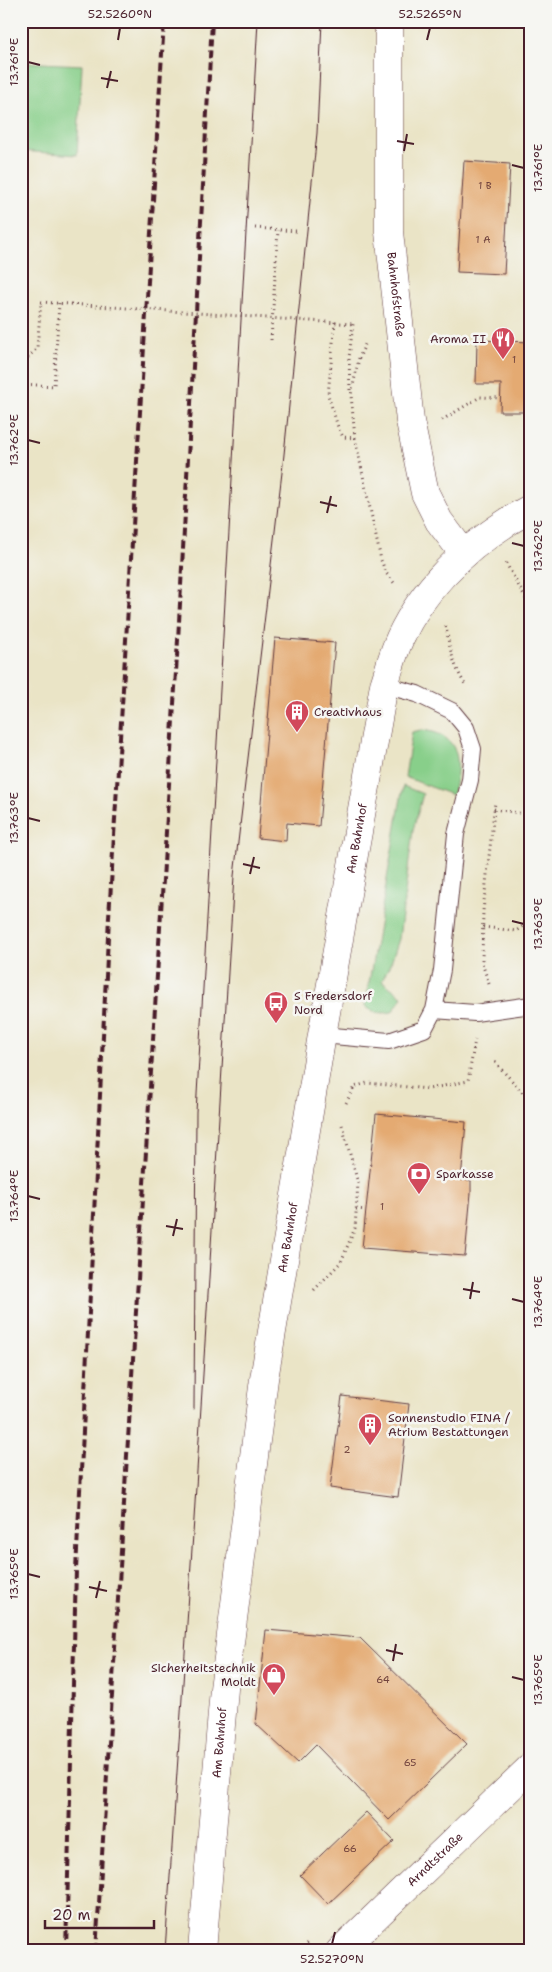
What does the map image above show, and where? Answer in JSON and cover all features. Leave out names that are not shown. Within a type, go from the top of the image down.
[{"type":"main road","name":"Bahnhofstraße","points":[[389,21],[389,232],[410,421],[425,493],[439,521],[464,554]]},
{"type":"main road","name":"Am Bahnhof","points":[[202,1951],[224,1689],[266,1367],[384,685],[399,639],[420,602],[452,564],[531,508]]},
{"type":"main road","name":"Arndtstraße","points":[[340,1951],[531,1767]]},
{"type":"lane","points":[[322,1035],[389,1041],[424,1029],[434,1010],[442,970],[456,834],[470,780],[473,748],[466,728],[452,711],[417,694],[384,685]]},
{"type":"lane","points":[[434,1010],[481,1012],[531,1005]]},
{"type":"path","points":[[255,228],[296,231]]},
{"type":"path","points":[[271,340],[278,230]]},
{"type":"path","points":[[21,365],[37,348],[41,302],[353,324],[349,358],[354,438],[381,560],[386,573],[397,587]]},
{"type":"path","points":[[21,384],[54,386],[59,303]]},
{"type":"path","points":[[335,322],[328,395],[343,437],[354,438]]},
{"type":"path","points":[[351,396],[359,358],[370,336]]},
{"type":"path","points":[[436,424],[480,397],[500,398]]},
{"type":"path","points":[[500,567],[507,562],[531,608]]},
{"type":"path","points":[[494,809],[531,815]]},
{"type":"path","points":[[483,928],[516,931],[524,926]]},
{"type":"path","points":[[343,1109],[354,1087],[367,1084],[429,1090],[468,1081],[471,1052],[490,984]]},
{"type":"path","points":[[494,1062],[531,1102]]},
{"type":"path","points":[[309,1295],[341,1262],[355,1228],[358,1183],[339,1117]]},
{"type":"path","points":[[356,1209],[366,1210]]},
{"type":"green space","points":[[21,62],[82,65],[77,155],[21,151]]},
{"type":"green space","points":[[421,730],[435,732],[445,737],[456,752],[457,773],[452,795],[405,777],[412,732]]},
{"type":"green space","points":[[403,786],[423,794],[413,830],[399,939],[382,981],[403,997],[392,1012],[381,1013],[374,1012],[365,1006]]},
{"type":"building","points":[[464,161],[510,164],[504,274],[457,272]]},
{"type":"building","name":"Aroma II","points":[[477,340],[531,342],[530,412],[500,412],[501,384],[476,384]]},
{"type":"building","name":"Creativhaus","points":[[275,638],[335,643],[319,826],[287,823],[286,841],[258,838]]},
{"type":"building","name":"Sparkasse","points":[[376,1114],[466,1122],[461,1180],[471,1180],[471,1193],[465,1256],[362,1248]]},
{"type":"building","name":"Sonnenstudio FINA / Atrium Bestattungen","points":[[342,1396],[409,1404],[398,1497],[330,1488]]},
{"type":"building","points":[[266,1630],[360,1638],[467,1744],[389,1820],[316,1745],[298,1763],[256,1724]]},
{"type":"building","points":[[366,1812],[394,1841],[328,1904],[300,1875]]},
{"type":"tram line","points":[[194,1409],[196,1112],[258,21]]},
{"type":"tram line","points":[[165,1951],[234,876],[283,464],[317,133],[322,21]]},
{"type":"railway","points":[[66,1951],[76,1570],[109,917],[164,21]]},
{"type":"railway","points":[[96,1951],[178,640],[212,21]]},
{"type":"place","name":"Aroma II","points":[[503,360]]},
{"type":"place","name":"Creativhaus","points":[[297,733]]},
{"type":"place","name":"S Fredersdorf Nord","points":[[276,1024]]},
{"type":"place","name":"Sparkasse","points":[[419,1195]]},
{"type":"place","name":"Sonnenstudio FINA / Atrium Bestattungen","points":[[370,1446]]},
{"type":"place","name":"Sicherheitstechnik Moldt","points":[[274,1696]]}]
